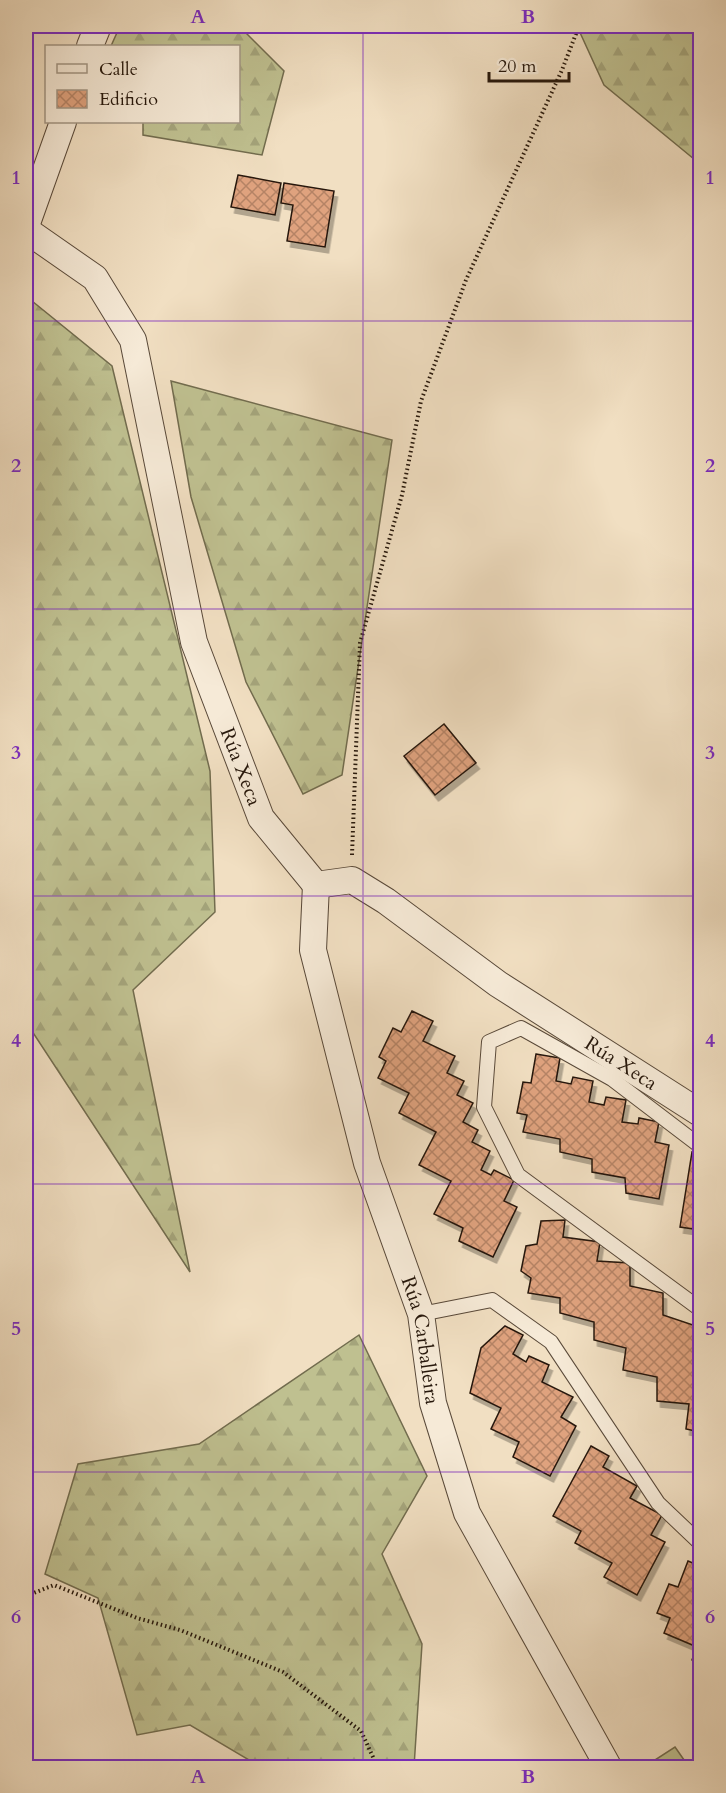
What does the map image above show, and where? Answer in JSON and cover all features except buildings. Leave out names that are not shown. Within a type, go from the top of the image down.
[{"type":"street","points":[[90,45],[98,26]]},
{"type":"street","name":"Rúa Xeca","points":[[63,123],[26,228],[95,278],[133,340],[194,642],[261,818],[316,885]]},
{"type":"street","points":[[316,885],[351,880]]},
{"type":"street","name":"Rúa Xeca","points":[[351,880],[386,901],[498,984],[630,1066],[700,1113]]},
{"type":"street","name":"Rúa Carballeira","points":[[316,885],[313,950],[367,1163],[421,1314],[433,1403],[467,1513],[609,1767]]},
{"type":"lane","points":[[700,1146],[612,1079],[521,1028],[489,1042],[484,1107],[518,1174],[700,1309]]},
{"type":"lane","points":[[421,1314],[492,1300],[551,1342],[658,1503],[700,1543]]},
{"type":"path","points":[[351,880],[360,644],[402,495],[421,401],[466,280],[562,70],[579,26]]},
{"type":"path","points":[[26,1596],[54,1586],[137,1618],[180,1630],[284,1672],[361,1731],[378,1767]]},
{"type":"green space","points":[[120,26],[239,26],[284,71],[262,155],[143,135],[143,123],[240,123],[240,45],[111,45]]},
{"type":"green space","points":[[577,26],[700,26],[700,164],[604,85]]},
{"type":"green space","points":[[32,301],[112,366],[210,771],[215,912],[133,990],[190,1272],[26,1022],[26,320]]},
{"type":"green space","points":[[171,381],[392,440],[342,775],[303,794],[246,682],[191,497]]},
{"type":"green space","points":[[359,1335],[427,1476],[382,1554],[422,1644],[414,1767],[261,1767],[190,1725],[137,1735],[98,1598],[45,1574],[78,1464],[199,1444]]},
{"type":"green space","points":[[675,1747],[689,1767],[644,1767]]}]
